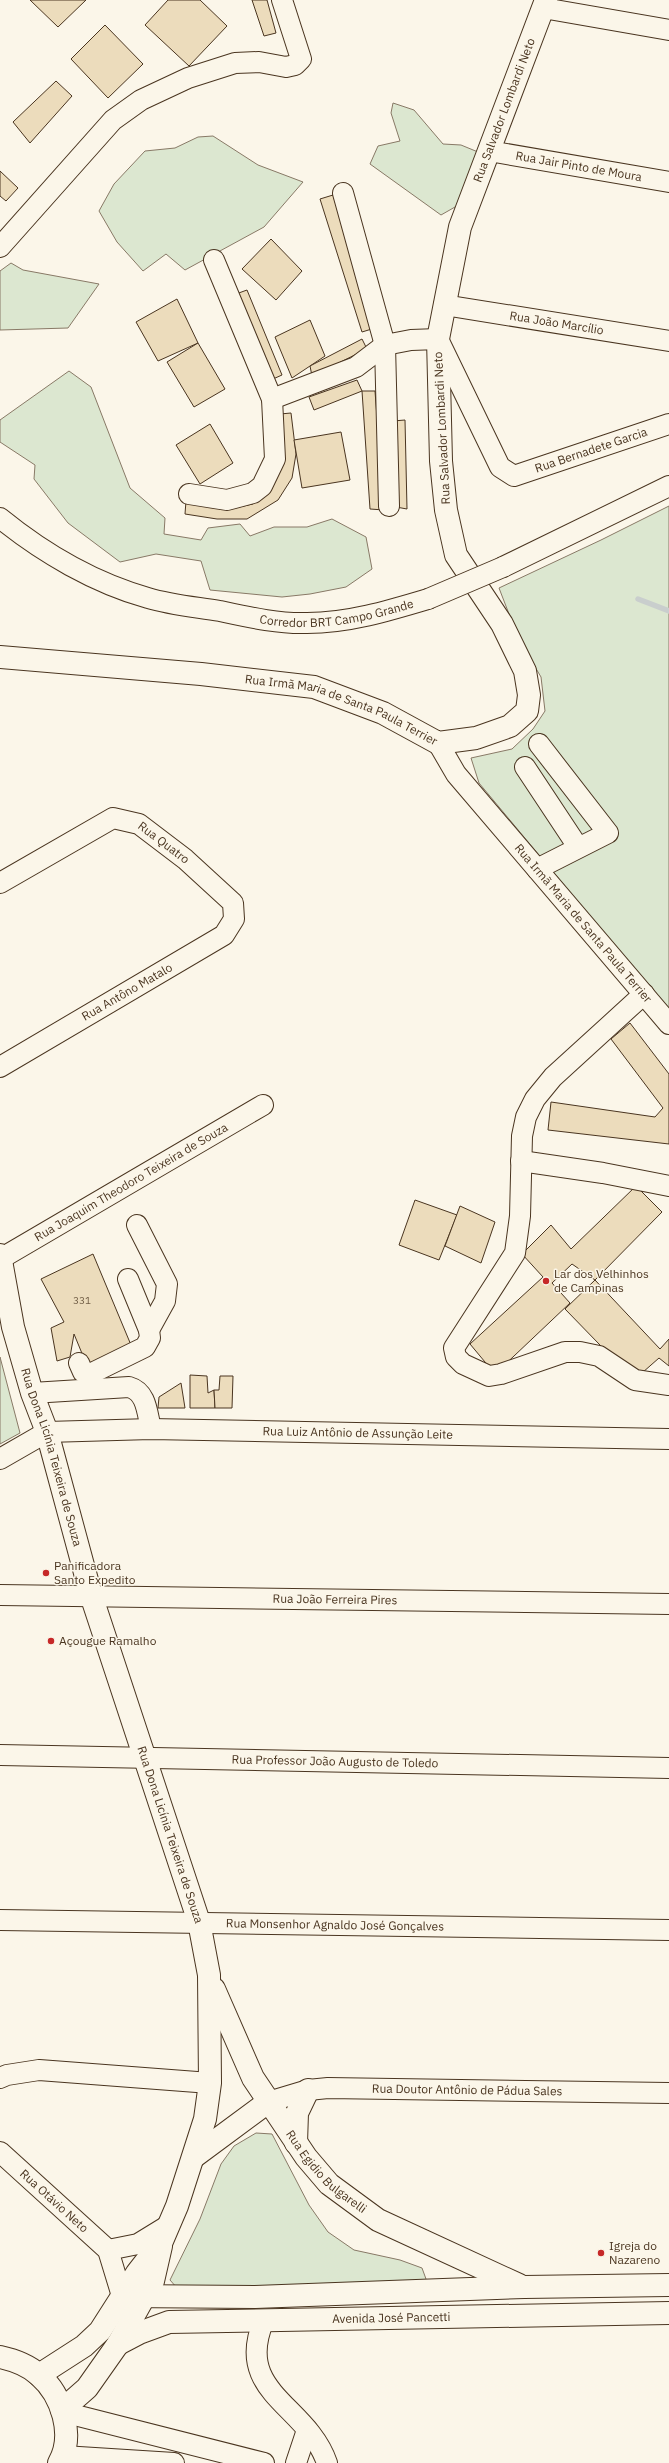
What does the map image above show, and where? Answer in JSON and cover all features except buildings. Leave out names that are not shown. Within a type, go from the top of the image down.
[{"type":"main road","name":"Rua Salvador Lombardi Neto","points":[[438,743],[476,738],[510,726],[527,711],[529,695],[525,671],[502,624],[456,555],[446,510],[441,461],[438,339],[460,227],[545,4]]},
{"type":"main road","name":"Rua Irmã Maria de Santa Paula Terrier","points":[[0,657],[201,674],[314,688],[383,713],[438,743]]},
{"type":"main road","name":"Rua Dona Licínia Teixeira de Souza","points":[[0,1257],[13,1327],[32,1393],[47,1432],[91,1595],[199,1922],[209,1975],[210,2083],[205,2119],[195,2156],[165,2233],[100,2331],[84,2346],[39,2375]]},
{"type":"main road","name":"Rua Egidio Bulgarelli","points":[[209,1975],[253,2078],[296,2143],[329,2184],[378,2220],[524,2287]]},
{"type":"main road","points":[[296,2143],[297,2113],[308,2090]]},
{"type":"main road","points":[[195,2156],[268,2102]]},
{"type":"main road","points":[[63,2411],[87,2388],[118,2344],[153,2281],[165,2233]]},
{"type":"main road","points":[[122,2296],[255,2297],[524,2287],[669,2285]]},
{"type":"main road","name":"Avenida José Pancetti","points":[[118,2344],[139,2333],[169,2322],[669,2312]]},
{"type":"main road","points":[[0,2357],[18,2361],[39,2375],[52,2389],[63,2411],[66,2435],[61,2460]]},
{"type":"street","points":[[0,247],[113,120],[141,100],[188,78],[235,63],[259,62],[286,67],[295,65],[301,59],[282,0]]},
{"type":"street","points":[[545,4],[669,30]]},
{"type":"street","name":"Rua Jair Pinto de Moura","points":[[489,151],[669,182]]},
{"type":"street","points":[[342,193],[385,345],[389,506]]},
{"type":"street","points":[[189,494],[227,500],[253,493],[262,486],[275,458],[272,399],[214,260]]},
{"type":"street","name":"Rua João Marcílio","points":[[444,305],[669,341]]},
{"type":"street","points":[[272,399],[356,367],[385,345],[411,340],[438,339]]},
{"type":"street","name":"Rua Salvador Lombardi Neto","points":[[438,339],[500,467],[514,476]]},
{"type":"street","name":"Rua Bernadete Garcia","points":[[514,476],[669,424]]},
{"type":"street","name":"Corredor BRT Campo Grande","points":[[0,518],[58,558],[103,581],[156,600],[246,616],[306,623],[348,620],[386,612],[428,599],[502,567],[669,486]]},
{"type":"street","name":"Rua Irmã Maria de Santa Paula Terrier","points":[[438,743],[456,774],[669,1024]]},
{"type":"street","points":[[537,869],[608,833],[539,744]]},
{"type":"street","points":[[525,767],[578,847]]},
{"type":"street","name":"Rua Quatro","points":[[0,883],[113,818],[138,824],[185,859],[233,903]]},
{"type":"street","name":"Rua Antôno Matalo","points":[[0,1067],[224,935],[234,919],[233,903]]},
{"type":"street","points":[[644,994],[553,1077],[535,1099],[526,1117],[522,1136],[520,1216],[515,1253],[495,1288],[457,1341],[454,1348],[456,1357],[463,1364],[489,1376],[501,1374],[566,1352],[580,1352],[599,1356],[635,1380],[669,1385]]},
{"type":"street","name":"Rua Joaquim Theodoro Teixeira de Souza","points":[[0,1257],[263,1105]]},
{"type":"street","points":[[521,1161],[603,1173],[669,1186]]},
{"type":"street","points":[[137,1225],[167,1284],[165,1301],[149,1330]]},
{"type":"street","points":[[79,1363],[83,1372],[90,1374],[145,1347],[150,1338],[149,1330],[128,1279]]},
{"type":"street","points":[[122,1358],[129,1387]]},
{"type":"street","points":[[32,1393],[129,1387],[136,1389],[144,1398],[151,1429]]},
{"type":"street","name":"Rua Luiz Antônio de Assunção Leite","points":[[47,1432],[151,1429],[669,1439]]},
{"type":"street","points":[[0,1459],[47,1432]]},
{"type":"street","name":"Rua João Ferreira Pires","points":[[0,1595],[91,1595],[669,1604]]},
{"type":"street","name":"Rua Professor João Augusto de Toledo","points":[[0,1755],[669,1768]]},
{"type":"street","name":"Rua Monsenhor Agnaldo José Gonçalves","points":[[0,1920],[669,1930]]},
{"type":"street","points":[[0,2078],[7,2075],[39,2070],[210,2083]]},
{"type":"street","name":"Rua Doutor Antônio de Pádua Sales","points":[[268,2102],[308,2090],[328,2088],[669,2093]]},
{"type":"street","name":"Rua Otávio Neto","points":[[0,2152],[108,2250]]},
{"type":"street","points":[[122,2296],[108,2250],[138,2244],[165,2233]]},
{"type":"street","points":[[264,2320],[255,2350],[258,2370],[268,2387],[307,2430],[327,2463]]},
{"type":"street","points":[[63,2411],[264,2463]]},
{"type":"street","points":[[296,2463],[307,2430]]},
{"type":"street","points":[[61,2460],[174,2463]]},
{"type":"green space","points":[[393,103],[414,110],[443,144],[461,145],[478,152],[462,203],[441,215],[370,164],[378,146],[400,141],[391,113]]},
{"type":"green space","points":[[213,136],[258,165],[303,182],[264,227],[185,270],[166,254],[143,271],[117,242],[99,211],[114,184],[145,151],[175,148],[198,137]]},
{"type":"green space","points":[[11,263],[23,270],[99,284],[68,328],[0,330],[0,271]]},
{"type":"green space","points":[[69,371],[91,387],[130,488],[165,518],[164,534],[201,540],[208,528],[240,524],[250,536],[274,527],[307,527],[332,519],[366,537],[372,569],[346,587],[310,594],[282,597],[210,590],[201,561],[156,554],[120,562],[68,523],[34,479],[35,465],[0,442],[0,420]]},
{"type":"green space","points":[[669,506],[669,1011],[479,783],[471,758],[512,749],[533,729],[545,711],[541,677],[519,640],[499,588]]},
{"type":"green space","points":[[0,1357],[20,1433],[0,1444]]},
{"type":"green space","points":[[256,2133],[272,2134],[309,2205],[328,2232],[354,2250],[400,2260],[422,2268],[426,2279],[420,2284],[177,2288],[170,2280],[200,2219],[221,2164],[234,2146]]},
{"type":"waterway","points":[[638,599],[669,611]]},
{"type":"place","name":"Lar dos Velhinhos de Campinas","points":[[546,1281]]},
{"type":"place","name":"Panificadora Santo Expedito","points":[[46,1573]]},
{"type":"place","name":"Açougue Ramalho","points":[[51,1641]]},
{"type":"place","name":"Igreja do Nazareno","points":[[601,2253]]}]
